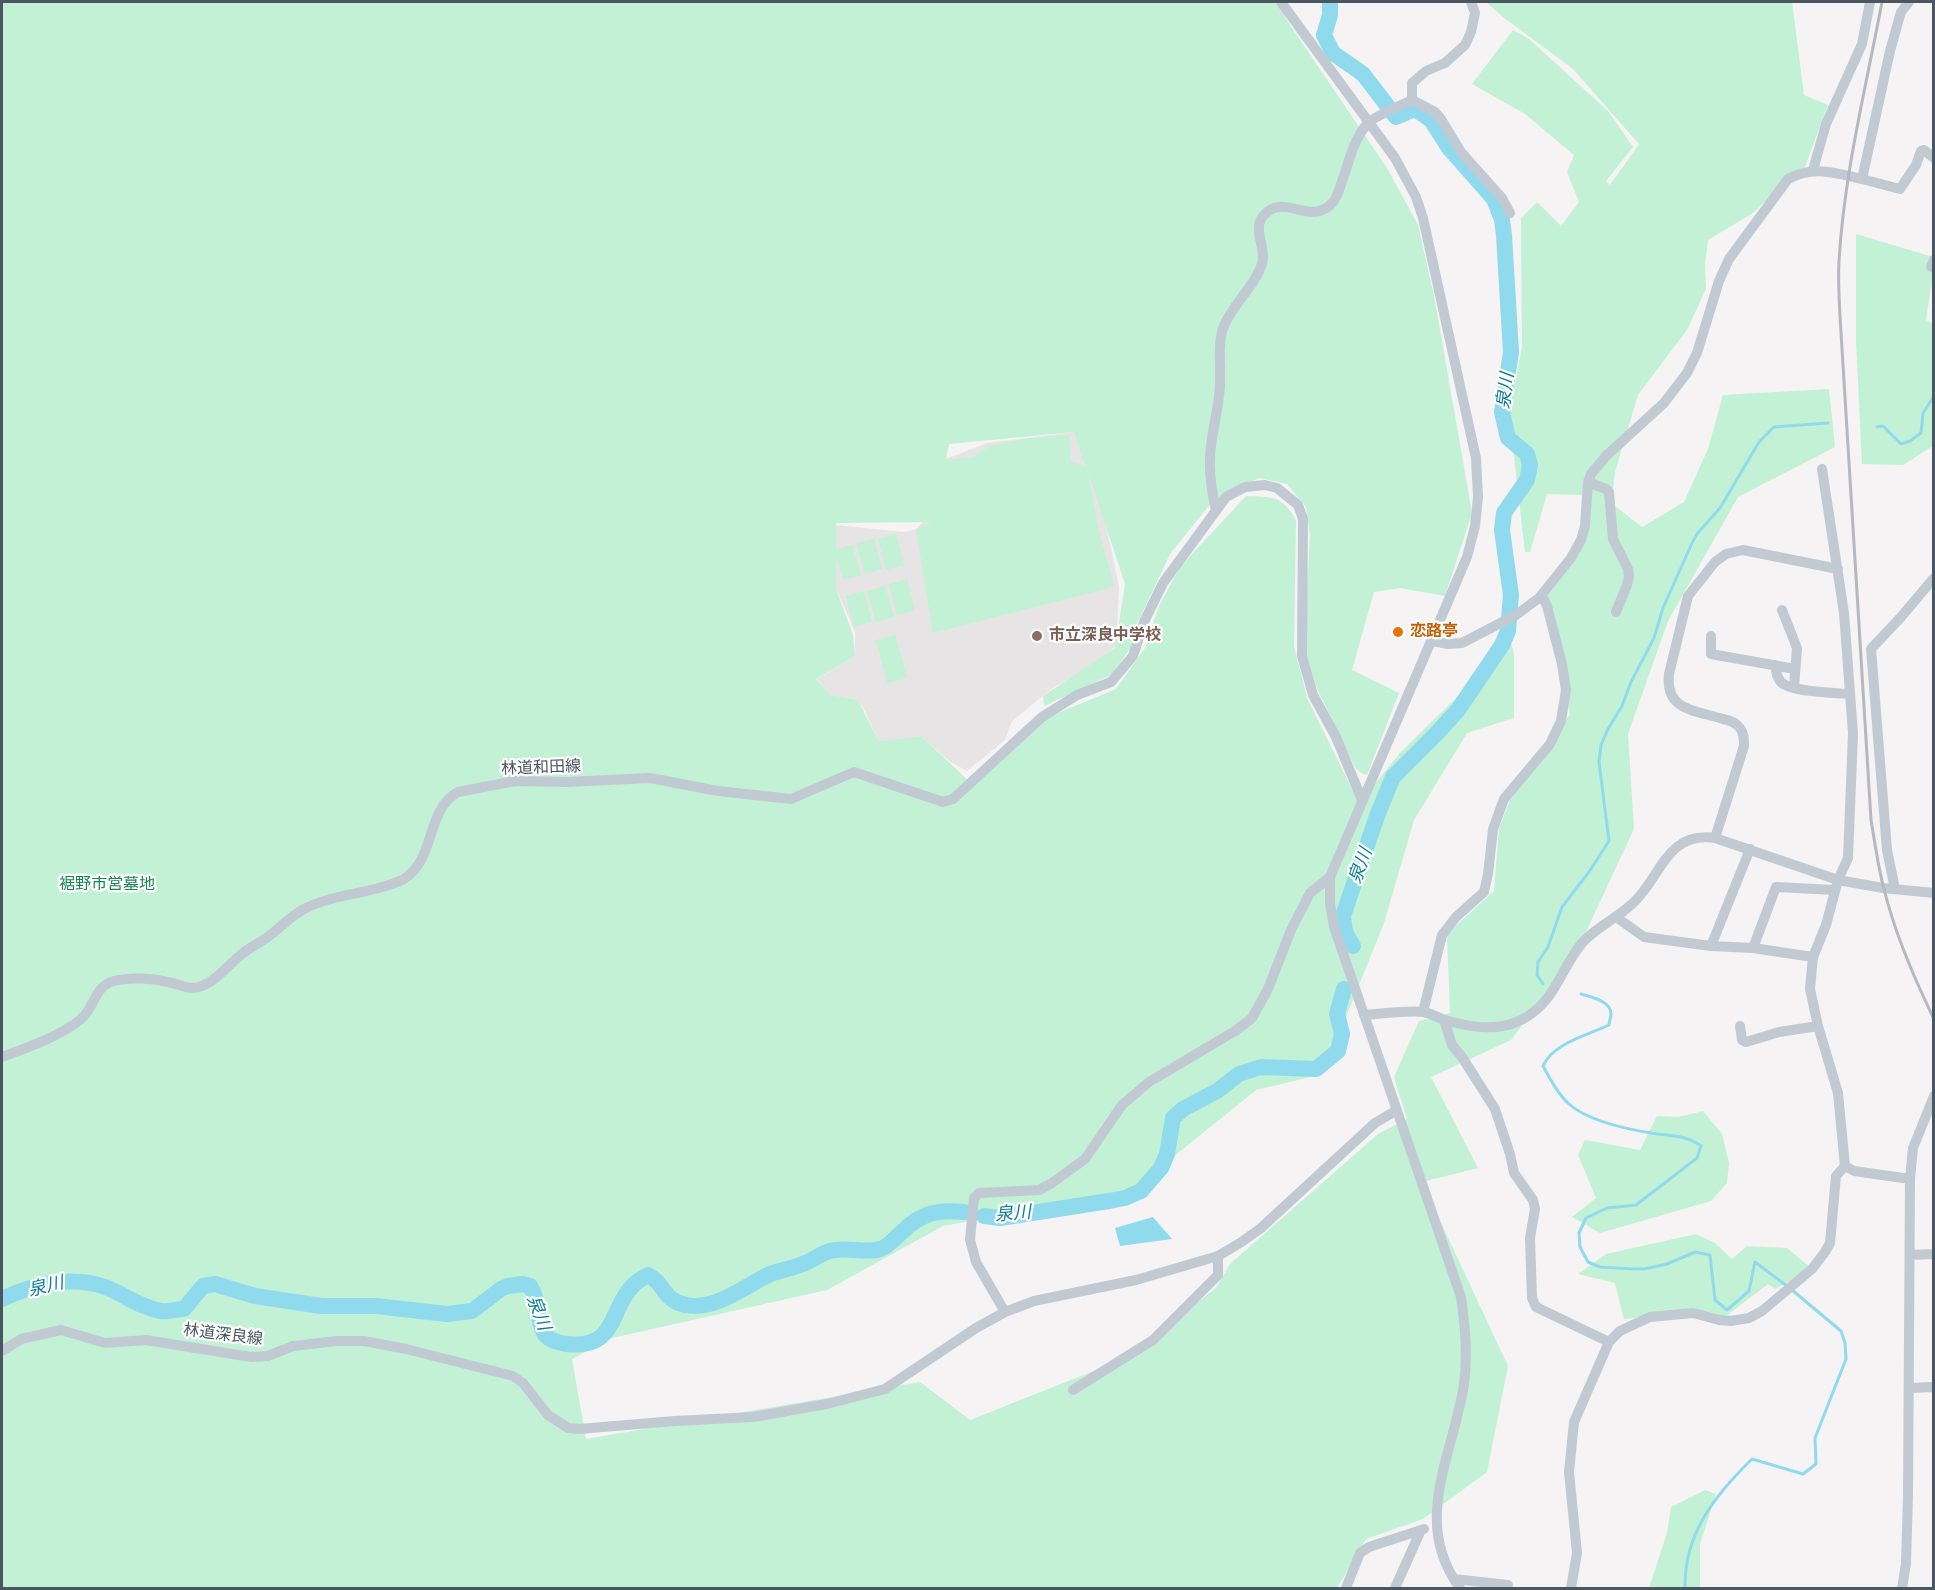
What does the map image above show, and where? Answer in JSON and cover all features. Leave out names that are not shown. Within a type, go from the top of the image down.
[{"type":"street","points":[[1281,2],[1407,178],[1416,197],[1423,218],[1476,458],[1478,497],[1475,526],[1467,557],[1330,877],[1330,903],[1334,927],[1461,1297],[1467,1352],[1464,1385],[1440,1488],[1436,1526],[1439,1546],[1458,1586],[1508,1585],[1506,1588]]},
{"type":"street","points":[[1412,100],[1412,83],[1426,71],[1445,63],[1465,45],[1472,32],[1475,13],[1471,2]]},
{"type":"street","points":[[1813,170],[1826,124],[1862,44],[1870,2]]},
{"type":"street","points":[[1862,178],[1890,51],[1901,12],[1910,2]]},
{"type":"street","points":[[1216,511],[1210,483],[1210,456],[1220,387],[1221,339],[1223,327],[1233,307],[1255,280],[1263,263],[1264,254],[1259,228],[1261,218],[1269,210],[1281,207],[1312,214],[1323,212],[1335,201],[1354,145],[1368,122],[1412,100]]},
{"type":"street","points":[[1412,100],[1434,112],[1441,119],[1461,152],[1502,198],[1510,213]]},
{"type":"street","points":[[1431,641],[1448,644],[1462,643],[1516,615],[1539,598],[1571,558],[1581,543],[1585,526],[1588,482],[1591,474],[1597,465],[1664,403],[1675,389],[1697,353],[1716,290],[1729,259],[1788,180],[1813,170],[1862,178],[1899,189],[1916,165],[1921,151],[1924,150],[1934,158]]},
{"type":"street","points":[[1571,1588],[1577,1553],[1569,1472],[1574,1422],[1609,1342],[1620,1331],[1650,1317],[1693,1313],[1731,1321],[1749,1318],[1762,1311],[1812,1269],[1830,1243],[1836,1176],[1845,1166],[1841,1111],[1810,989],[1813,957],[1848,858],[1853,732],[1844,613],[1822,469]]},
{"type":"street","points":[[1588,482],[1609,492],[1613,538],[1628,568],[1627,585],[1616,612]]},
{"type":"street","points":[[1216,511],[1226,497],[1245,487],[1265,484],[1277,488],[1298,505],[1303,519],[1302,656],[1312,695],[1336,737],[1362,800]]},
{"type":"street","name":"林道和田線","points":[[2,1058],[64,1030],[82,1018],[99,988],[114,981],[149,979],[189,988],[202,986],[305,908],[320,902],[375,890],[407,878],[422,857],[440,811],[450,797],[458,792],[515,781],[567,782],[650,778],[736,793],[791,799],[854,772],[943,802],[953,799],[1042,717],[1077,695],[1111,682],[1133,656],[1144,622],[1163,583],[1216,511]]},
{"type":"street","points":[[1715,838],[1744,746],[1743,733],[1739,726],[1731,721],[1679,705],[1670,696],[1669,674],[1688,596],[1715,562],[1726,554],[1743,550],[1838,569]]},
{"type":"street","points":[[1895,888],[1887,850],[1871,649],[1934,578]]},
{"type":"street","points":[[1423,1012],[1442,935],[1456,917],[1484,892],[1493,828],[1504,800],[1550,744],[1561,721],[1566,690],[1562,664],[1548,606],[1544,600],[1539,598]]},
{"type":"street","points":[[1782,610],[1797,648],[1794,687]]},
{"type":"street","points":[[1711,636],[1711,654],[1795,669]]},
{"type":"street","points":[[1774,665],[1783,684],[1816,692],[1850,694]]},
{"type":"street","points":[[1364,1015],[1423,1012],[1467,1026],[1487,1027],[1519,1022],[1542,1006],[1581,944],[1603,923],[1616,917],[1638,898],[1674,849],[1695,839],[1715,838],[1750,849],[1837,885]]},
{"type":"street","points":[[1711,946],[1750,849]]},
{"type":"street","points":[[1330,877],[1310,893],[1288,938],[1268,989],[1252,1018],[1235,1031],[1149,1082],[1122,1105],[1085,1159],[1052,1183],[1039,1190],[979,1193],[974,1198],[970,1240],[976,1262],[1005,1312],[1034,1301],[1136,1280],[1218,1256],[1261,1228],[1375,1124],[1397,1110]]},
{"type":"street","points":[[1753,948],[1776,887],[1837,885],[1934,893]]},
{"type":"street","points":[[1616,917],[1644,937],[1711,946],[1753,948],[1813,957]]},
{"type":"street","points":[[1444,1020],[1452,1045],[1495,1109],[1514,1173],[1533,1200],[1535,1209],[1530,1238],[1532,1298],[1536,1307],[1609,1342]]},
{"type":"street","points":[[1740,1026],[1742,1040],[1746,1042],[1779,1032],[1818,1026]]},
{"type":"street","points":[[1902,1588],[1907,1541],[1910,1388],[1910,1179],[1913,1148],[1934,1096]]},
{"type":"street","points":[[1845,1166],[1854,1171],[1910,1179]]},
{"type":"street","points":[[1910,1255],[1934,1254]]},
{"type":"street","points":[[1073,1390],[1153,1340],[1218,1275],[1218,1256]]},
{"type":"street","name":"林道深良線","points":[[2,1351],[21,1339],[61,1330],[105,1342],[146,1340],[251,1357],[268,1356],[293,1346],[337,1341],[364,1341],[406,1349],[513,1376],[523,1383],[548,1415],[568,1428],[591,1429],[753,1417],[845,1400],[885,1389],[1005,1312]]},
{"type":"street","points":[[1910,1388],[1934,1387]]},
{"type":"street","points":[[1346,1588],[1360,1553],[1369,1547],[1436,1526]]},
{"type":"street","points":[[1395,1588],[1420,1530]]},
{"type":"shaded area","points":[[1074,432],[1098,486],[1119,587],[1116,646],[1098,663],[1054,687],[1012,721],[1005,740],[967,771],[949,761],[921,736],[879,743],[858,700],[831,695],[817,679],[855,656],[855,632],[836,589],[836,525],[904,532],[916,529],[933,511],[943,460],[987,443]]},
{"type":"green space","name":"裾野市営墓地","points":[[2,2],[1276,2],[1387,168],[1418,225],[1435,301],[1472,513],[1445,596],[1400,588],[1374,592],[1352,670],[1399,693],[1367,775],[1354,766],[1315,684],[1306,652],[1310,535],[1306,507],[1287,484],[1259,478],[1212,502],[1170,554],[1136,626],[1131,648],[1111,675],[1044,706],[1043,696],[1115,648],[1125,584],[1088,472],[1099,532],[1114,585],[1106,589],[933,633],[916,529],[932,522],[836,523],[836,549],[852,545],[861,575],[843,580],[836,557],[836,589],[853,635],[855,656],[816,679],[831,695],[858,700],[879,742],[921,736],[971,783],[1041,720],[1116,689],[1145,648],[1159,606],[1180,567],[1246,496],[1276,499],[1286,506],[1296,520],[1294,646],[1307,698],[1353,791],[1373,786],[1400,753],[1458,696],[1495,642],[1508,630],[1514,654],[1514,718],[1467,733],[1414,820],[1384,923],[1323,1074],[1256,1090],[1131,1191],[943,1226],[827,1290],[612,1338],[572,1359],[586,1439],[920,1382],[970,1420],[1124,1359],[1216,1288],[1230,1264],[1378,1134],[1407,1119],[1394,1077],[1419,1021],[1450,1013],[1447,934],[1494,891],[1499,828],[1511,798],[1570,714],[1544,600],[1581,541],[1586,495],[1547,494],[1530,552],[1525,552],[1509,413],[1522,347],[1521,218],[1537,202],[1561,226],[1579,202],[1567,172],[1574,155],[1525,114],[1472,84],[1513,30],[1529,39],[1608,111],[1633,147],[1606,181],[1610,185],[1639,144],[1573,69],[1486,2],[1792,2],[1804,95],[1828,105],[1803,172],[1779,188],[1753,213],[1708,240],[1705,265],[1706,289],[1687,330],[1638,395],[1615,472],[1611,503],[1642,527],[1684,502],[1708,449],[1723,395],[1829,389],[1835,447],[1738,497],[1668,621],[1628,734],[1634,829],[1577,951],[1511,1040],[1431,1077],[1478,1168],[1422,1182],[1508,1366],[1487,1472],[1423,1519],[1366,1539],[1337,1588],[2,1588]],"holes":[[[1074,432],[1085,466],[1071,461],[1069,435],[1022,439],[990,446],[973,457],[946,460],[949,444]]]},
{"type":"green space","points":[[1856,234],[1933,257],[1933,274],[1926,320],[1933,324],[1933,446],[1903,465],[1862,464],[1856,342]]},
{"type":"green space","points":[[896,534],[904,565],[886,570],[878,539]]},
{"type":"green space","points":[[874,539],[882,569],[865,574],[856,543]]},
{"type":"green space","points":[[907,579],[915,610],[897,615],[889,584]]},
{"type":"green space","points":[[885,586],[894,617],[876,622],[867,591]]},
{"type":"green space","points":[[864,591],[872,622],[854,627],[846,596]]},
{"type":"green space","points":[[895,635],[907,678],[887,683],[876,640]]},
{"type":"green space","points":[[1703,1111],[1722,1134],[1729,1163],[1727,1183],[1711,1201],[1600,1233],[1572,1217],[1596,1198],[1578,1155],[1585,1140],[1640,1150],[1657,1116],[1679,1117]]},
{"type":"green space","points":[[1696,1234],[1715,1243],[1732,1259],[1747,1246],[1787,1248],[1812,1269],[1775,1289],[1768,1284],[1725,1317],[1693,1313],[1624,1319],[1615,1283],[1578,1274],[1606,1254]]},
{"type":"green space","points":[[1705,1490],[1716,1494],[1700,1544],[1700,1588],[1649,1588],[1667,1533],[1671,1507]]},
{"type":"water","points":[[1153,1217],[1172,1239],[1120,1246],[1115,1228]]},
{"type":"waterway","name":"泉川","points":[[1330,2],[1330,15],[1324,35],[1333,53],[1363,74],[1396,117],[1415,109],[1431,120],[1449,148],[1494,199],[1502,220],[1504,235],[1511,352],[1502,412],[1508,438],[1527,454],[1530,465],[1527,480],[1504,513],[1502,530],[1511,595],[1508,631],[1502,645],[1458,710],[1393,777],[1377,816],[1343,916],[1345,932],[1353,946]]},
{"type":"waterway","points":[[1877,427],[1883,426],[1901,444],[1910,441],[1921,433],[1923,413],[1934,396]]},
{"type":"waterway","points":[[1543,984],[1537,975],[1538,962],[1548,947],[1562,907],[1609,841],[1599,762],[1601,745],[1654,638],[1663,608],[1692,543],[1720,508],[1759,442],[1774,427],[1828,423]]},
{"type":"waterway","name":"泉川","points":[[984,1216],[1000,1218],[1109,1201],[1125,1198],[1141,1191],[1161,1168],[1167,1154],[1173,1118],[1183,1109],[1217,1091],[1239,1074],[1261,1067],[1316,1069],[1338,1051],[1342,1034],[1337,1014],[1344,989]]},
{"type":"waterway","points":[[1581,994],[1595,998],[1608,1006],[1611,1017],[1609,1025],[1563,1046],[1548,1058],[1543,1066],[1561,1096],[1577,1110],[1599,1120],[1635,1130],[1686,1138],[1701,1146],[1697,1158],[1636,1205],[1607,1208],[1586,1218],[1579,1233],[1580,1247],[1588,1262],[1600,1267],[1644,1269],[1667,1264],[1695,1252],[1710,1255],[1715,1300],[1727,1310],[1749,1291],[1755,1262],[1787,1286]]},
{"type":"waterway","name":"泉川","points":[[2,1299],[40,1285],[79,1282],[105,1287],[146,1307],[167,1311],[184,1309],[203,1286],[215,1284],[255,1296],[321,1306],[376,1306],[447,1314],[472,1311],[501,1289],[523,1284],[530,1286],[533,1291],[541,1325],[549,1339],[566,1344],[585,1344],[598,1339],[607,1331],[625,1296],[634,1284],[648,1275],[678,1303],[697,1306],[708,1304],[730,1296],[770,1274],[801,1265],[827,1252],[843,1249],[868,1251],[883,1248],[916,1220],[930,1214],[946,1211],[964,1212]]},
{"type":"waterway","points":[[1685,1588],[1690,1550],[1704,1517],[1714,1501],[1752,1459],[1803,1474],[1816,1464],[1815,1438],[1846,1359],[1845,1343],[1841,1331],[1792,1290]]},
{"type":"railway","points":[[1882,2],[1856,131],[1846,196],[1839,261],[1840,309],[1871,820],[1888,906],[1912,972],[1934,1019]]},
{"type":"place","name":"恋路亭","points":[[1398,632]]},
{"type":"place","name":"市立深良中学校","points":[[1037,636]]}]
